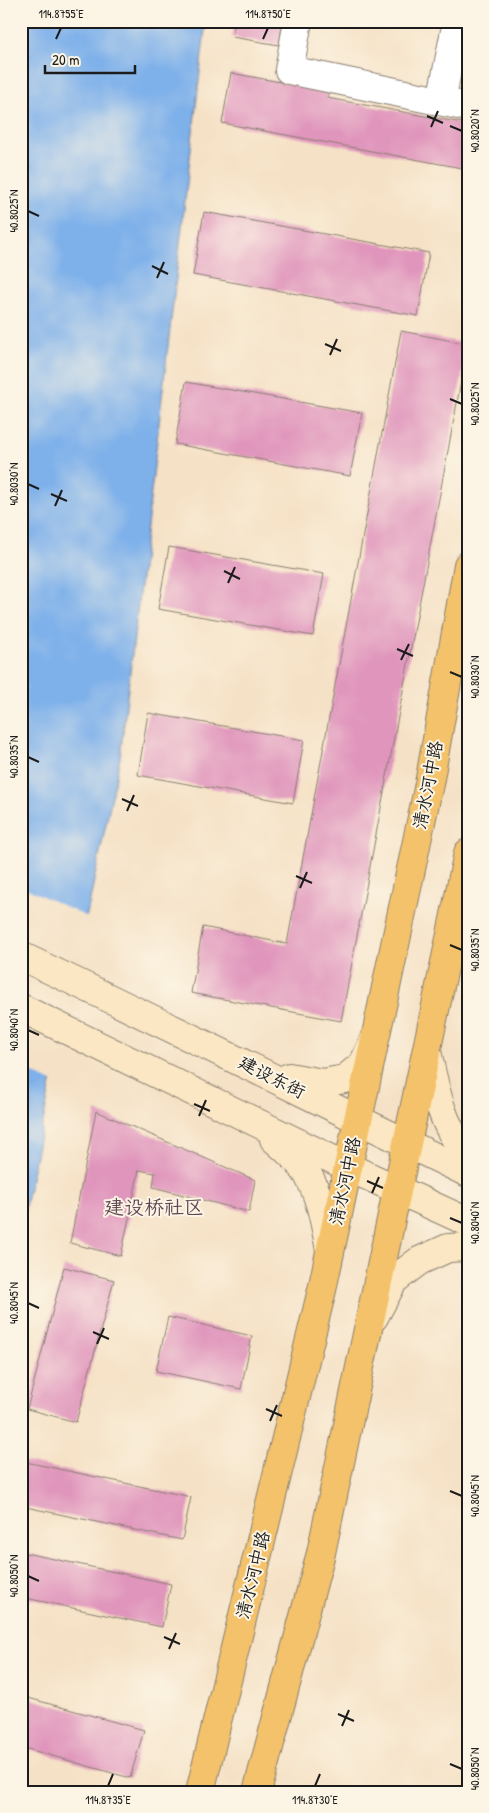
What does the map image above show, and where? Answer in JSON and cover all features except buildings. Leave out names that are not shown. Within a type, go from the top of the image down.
[{"type":"main road","name":"清水河中路","points":[[200,1792],[330,1250],[429,784],[468,566]]},
{"type":"main road","points":[[257,1792],[321,1553],[428,1051],[468,853]]},
{"type":"main road","name":"建设东街","points":[[21,956],[136,1010],[358,1121],[468,1173]]},
{"type":"main road","points":[[21,1008],[348,1167],[468,1222]]},
{"type":"main road","points":[[258,1070],[323,1083],[345,1079],[363,1064],[376,1034]]},
{"type":"main road","points":[[428,1051],[437,1098],[448,1124],[462,1148],[468,1153]]},
{"type":"main road","points":[[249,1118],[285,1148],[308,1175],[320,1203],[330,1250]]},
{"type":"main road","points":[[370,1324],[394,1280],[419,1261],[448,1248],[468,1247]]},
{"type":"street","points":[[298,21],[289,70],[468,107]]},
{"type":"street","points":[[441,101],[457,21]]},
{"type":"water","points":[[21,21],[206,21],[120,758],[21,1226]]},
{"type":"pier","points":[[21,886],[89,918],[54,1083],[21,1067]]},
{"type":"district","name":"建设桥社区","points":[[154,1207]]}]
